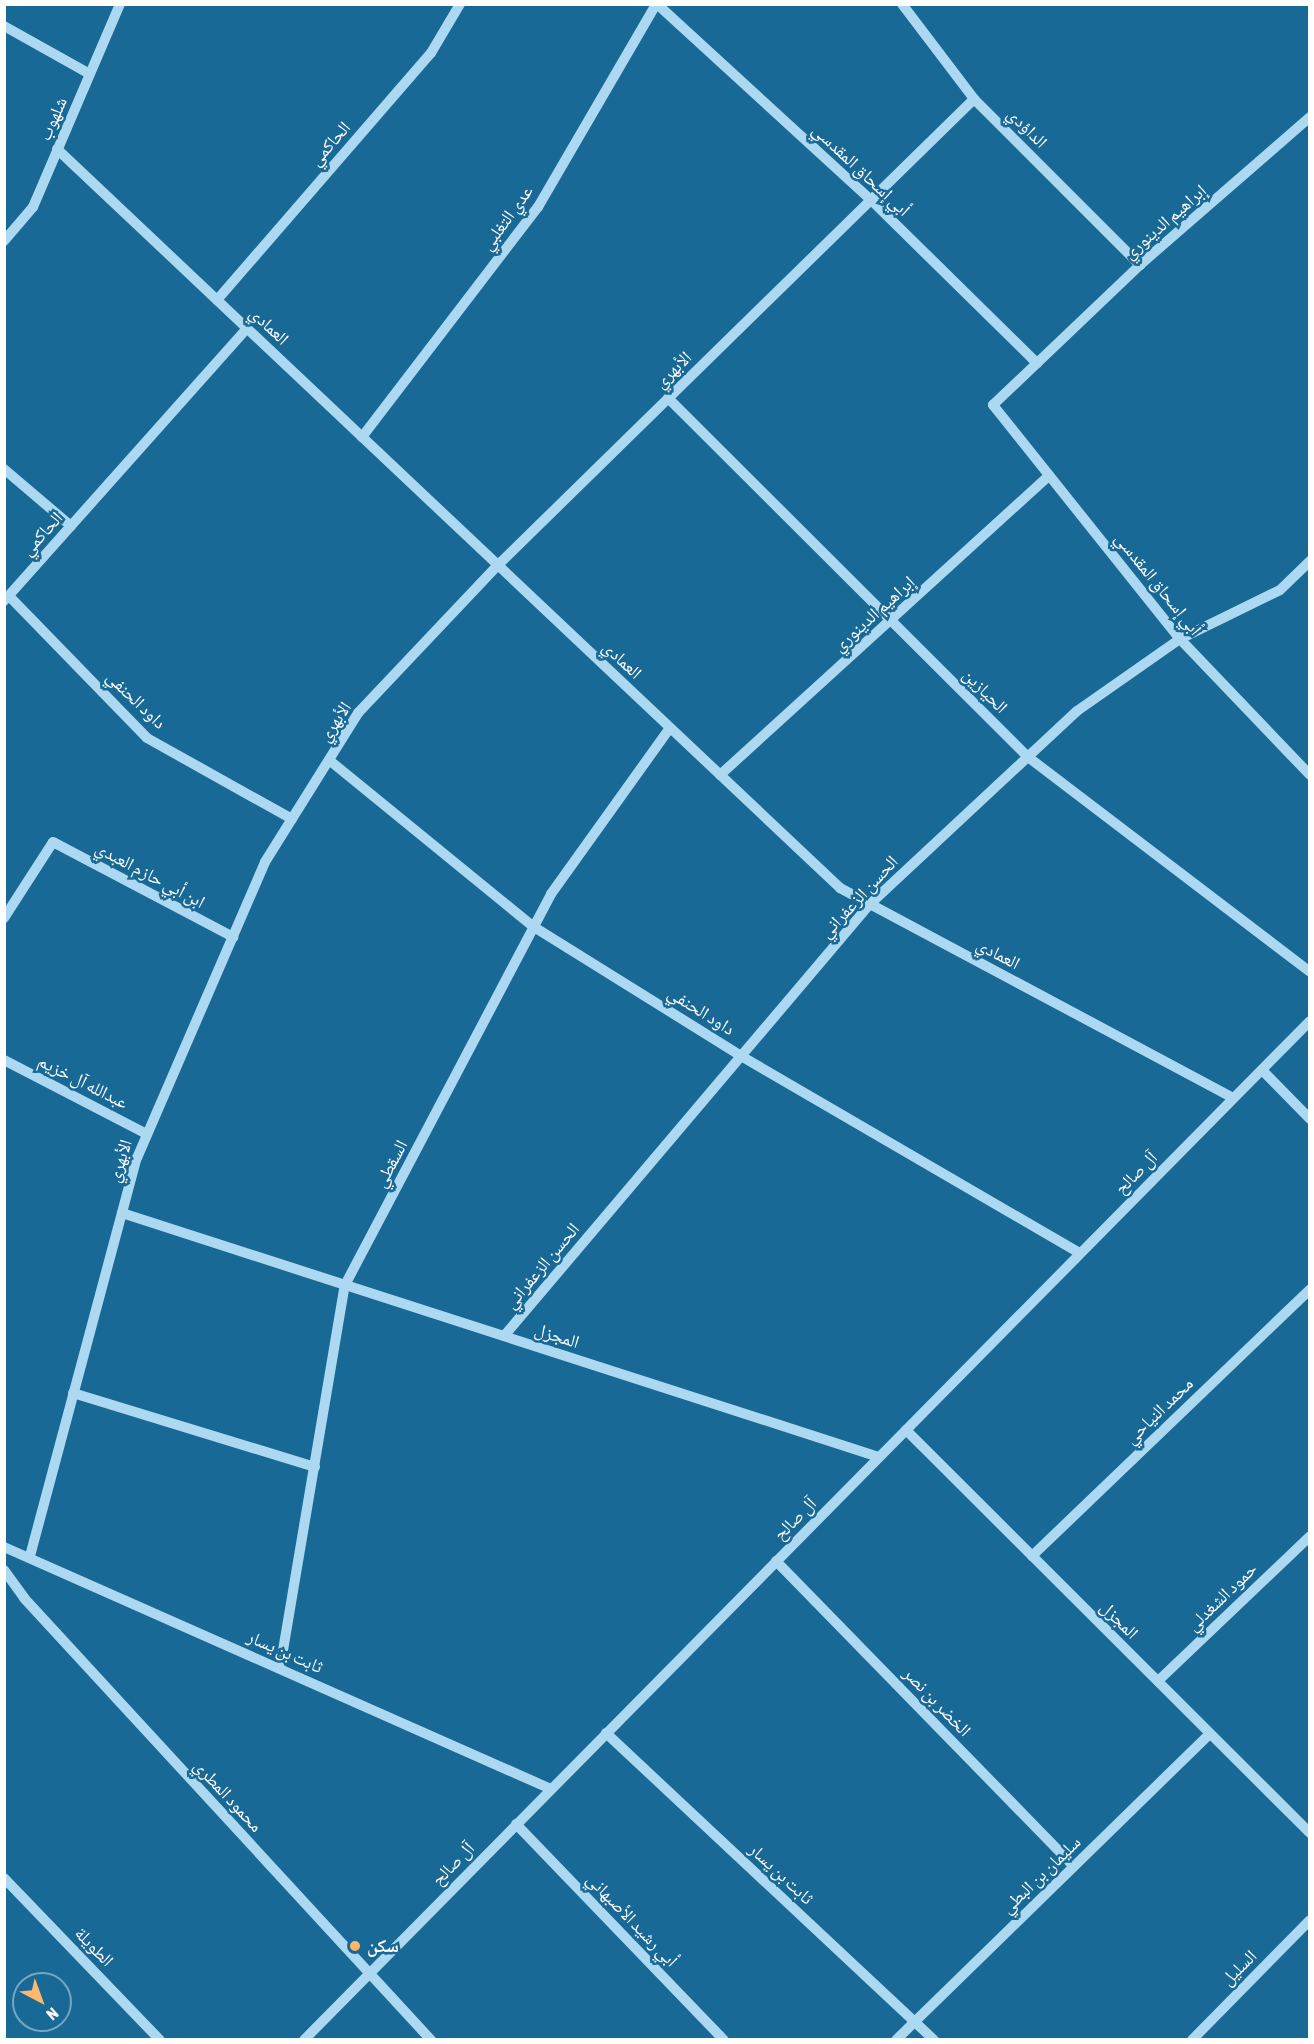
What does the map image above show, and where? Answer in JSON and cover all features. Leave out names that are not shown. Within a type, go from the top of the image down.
[{"type":"street","name":"شلهوب","points":[[4,240],[33,207],[120,4]]},
{"type":"street","name":"الحاكمي","points":[[217,300],[431,53],[460,4]]},
{"type":"street","name":"أبي إسحاق المقدسي","points":[[657,4],[871,200],[1037,363]]},
{"type":"street","name":"عدي التغلبي","points":[[362,437],[538,207],[657,4]]},
{"type":"street","name":"الداؤدي","points":[[902,4],[974,99],[1140,265]]},
{"type":"street","points":[[4,26],[90,74]]},
{"type":"street","name":"الأبهري","points":[[30,1557],[122,1213],[147,1134],[265,862],[358,713],[498,565],[974,99]]},
{"type":"street","name":"إبراهيم الدينوري","points":[[993,405],[1140,265],[1310,117]]},
{"type":"street","name":"العمادي","points":[[57,149],[840,888],[1234,1098]]},
{"type":"street","name":"الحاكمي","points":[[7,598],[247,328]]},
{"type":"street","name":"الحيازين","points":[[668,398],[1028,757],[1310,972]]},
{"type":"street","name":"أبي إسحاق المقدسي","points":[[993,405],[1180,639],[1310,775]]},
{"type":"street","points":[[4,469],[71,526]]},
{"type":"street","name":"إبراهيم الدينوري","points":[[720,775],[1049,476]]},
{"type":"street","name":"الحسن الزعفراني","points":[[504,1336],[870,904],[1077,711],[1180,639],[1280,590],[1310,561]]},
{"type":"street","name":"داود الحنفي","points":[[7,598],[147,738],[292,819]]},
{"type":"street","name":"السقطي","points":[[280,1668],[345,1285],[551,894],[670,728]]},
{"type":"street","name":"داود الحنفي","points":[[329,760],[534,927],[741,1056],[1080,1253]]},
{"type":"street","name":"ابن أبي حازم العبدي","points":[[4,918],[53,842],[232,937]]},
{"type":"street","name":"آل صالح","points":[[304,2040],[1310,1021]]},
{"type":"street","name":"عبدالله آل خزيم","points":[[4,1060],[147,1134]]},
{"type":"street","points":[[1262,1070],[1310,1119]]},
{"type":"street","name":"المجزل","points":[[122,1213],[879,1457]]},
{"type":"street","name":"محمد النياحي","points":[[1032,1556],[1310,1289]]},
{"type":"street","points":[[73,1393],[315,1467]]},
{"type":"street","name":"المجزل","points":[[906,1430],[1310,1833]]},
{"type":"street","name":"حمود الشغدلي","points":[[1158,1681],[1310,1536]]},
{"type":"street","name":"ثابت بن يسار","points":[[4,1547],[551,1789]]},
{"type":"street","name":"الخضر بن نصر","points":[[776,1561],[1074,1866]]},
{"type":"street","name":"محمود المطري","points":[[4,1570],[32,1606],[431,2040]]},
{"type":"street","name":"ثابت بن يسار","points":[[606,1733],[934,2040]]},
{"type":"street","name":"سليمان بن البطي","points":[[896,2040],[1210,1734]]},
{"type":"street","name":"أبي رشيد الأصبهاني","points":[[516,1824],[724,2040]]},
{"type":"street","name":"الطويلة","points":[[4,1878],[160,2040]]},
{"type":"street","name":"السليل","points":[[1192,2040],[1310,1920]]},
{"type":"place","name":"سكن","points":[[355,1946]]}]
